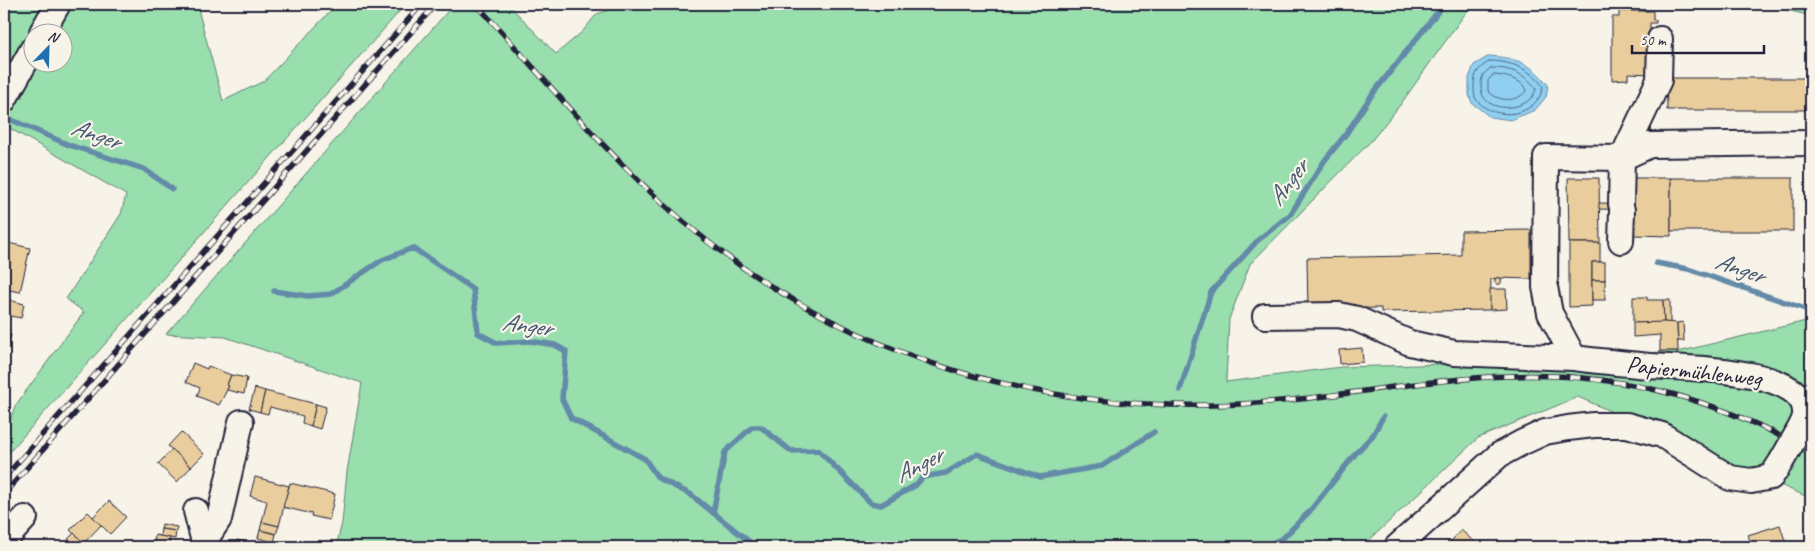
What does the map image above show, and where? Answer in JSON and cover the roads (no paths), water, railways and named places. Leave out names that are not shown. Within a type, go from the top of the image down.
[{"type":"street","points":[[48,22],[58,4]]},
{"type":"street","points":[[1621,242],[1622,158],[1659,80],[1660,39]]},
{"type":"street","points":[[4,100],[22,68]]},
{"type":"street","points":[[1574,358],[1550,313],[1545,287],[1546,157],[1622,158],[1650,145],[1811,143]]},
{"type":"street","name":"Papiermühlenweg","points":[[1266,316],[1339,314],[1356,319],[1410,343],[1454,353],[1574,358],[1644,366],[1722,370],[1768,378],[1788,387],[1802,401],[1805,412],[1798,432],[1771,477],[1751,482],[1730,478],[1662,435],[1627,425],[1594,425],[1544,432],[1499,455],[1397,547]]},
{"type":"street","points":[[204,545],[219,519],[241,422]]},
{"type":"street","points":[[196,512],[204,545]]},
{"type":"street","points":[[4,540],[25,518]]},
{"type":"water","points":[[1489,56],[1508,58],[1523,63],[1536,71],[1548,85],[1546,97],[1535,110],[1511,120],[1490,117],[1472,103],[1469,95],[1469,78],[1474,65]]},
{"type":"waterway","name":"Anger","points":[[1180,390],[1211,292],[1258,240],[1290,215],[1325,160],[1346,134],[1371,96],[1444,4]]},
{"type":"waterway","name":"Anger","points":[[5,117],[69,145],[144,169],[172,189]]},
{"type":"waterway","name":"Anger","points":[[274,291],[308,296],[331,294],[382,260],[413,248],[473,289],[478,333],[497,343],[530,341],[555,345],[566,351],[562,399],[571,418],[645,459],[658,478],[690,494],[756,547]]},
{"type":"waterway","name":"Anger","points":[[1656,263],[1688,269],[1811,311]]},
{"type":"waterway","name":"Anger","points":[[1263,547],[1283,538],[1309,512],[1356,453],[1373,435],[1383,417]]},
{"type":"waterway","name":"Anger","points":[[713,513],[725,452],[752,427],[761,427],[791,451],[818,450],[871,503],[881,505],[916,485],[923,477],[946,473],[977,454],[1040,477],[1102,466],[1154,432]]},
{"type":"railway","points":[[4,478],[422,4]]},
{"type":"railway","points":[[4,494],[436,4]]},
{"type":"railway","points":[[476,4],[598,140],[624,166],[677,216],[743,267],[812,310],[884,345],[959,372],[1037,391],[1116,402],[1198,405],[1281,401],[1482,377],[1551,376],[1590,379],[1629,384],[1704,404],[1777,434],[1811,453]]}]
